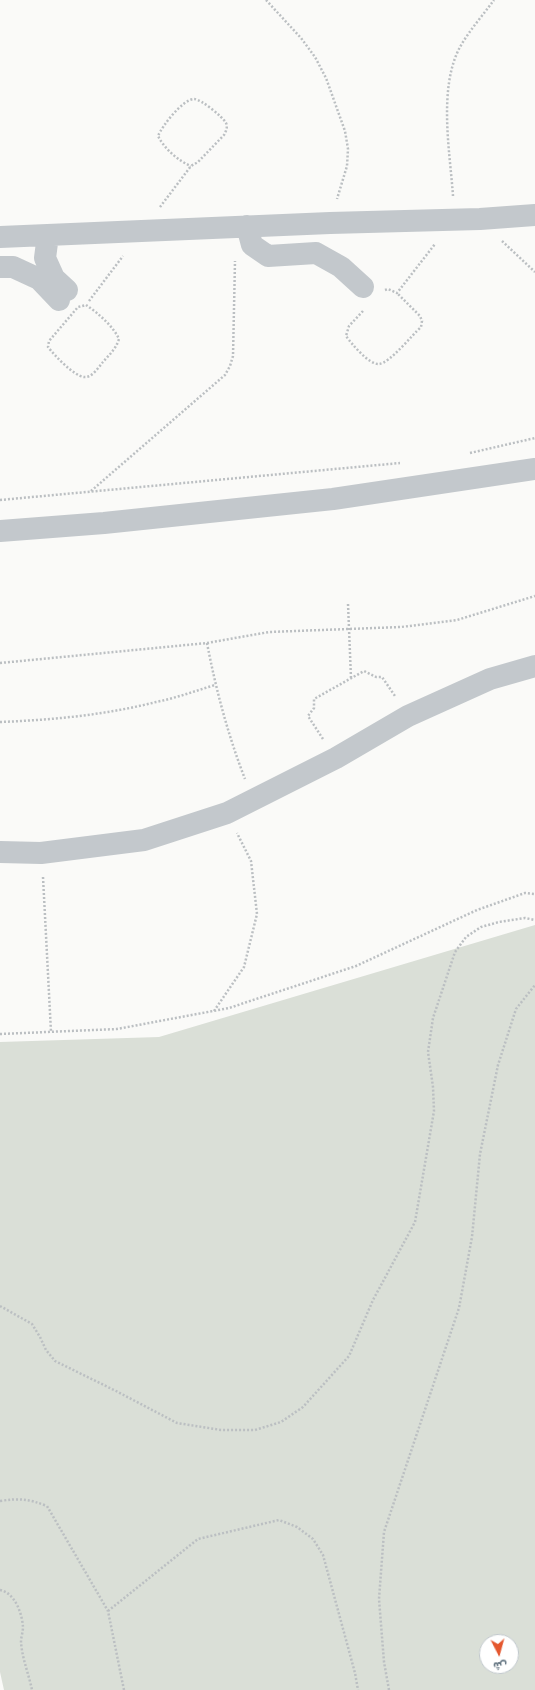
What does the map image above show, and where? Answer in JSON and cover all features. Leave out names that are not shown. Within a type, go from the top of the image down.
[{"type":"street","points":[[0,237],[241,226],[508,218],[535,215]]},
{"type":"street","points":[[508,218],[535,226]]},
{"type":"street","points":[[241,226],[252,245],[268,256],[316,253],[341,267],[371,289]]},
{"type":"street","points":[[0,267],[13,267],[39,279],[65,297],[45,258],[48,235]]},
{"type":"street","points":[[0,531],[104,523],[333,499],[535,469]]},
{"type":"street","points":[[0,852],[41,853],[144,840],[227,813],[336,758],[408,716],[490,679],[535,666]]},
{"type":"path","points":[[266,0],[301,38],[315,57],[326,78],[345,131],[348,149],[347,166],[330,223]]},
{"type":"path","points":[[397,293],[455,219],[447,109],[450,78],[460,48],[494,0]]},
{"type":"path","points":[[193,99],[201,100],[226,123],[227,129],[224,135],[198,162],[191,166],[184,163],[162,143],[158,136],[161,128],[180,107],[185,102],[193,99]]},
{"type":"path","points":[[480,219],[535,272]]},
{"type":"path","points":[[91,491],[225,375],[233,356],[241,226]]},
{"type":"path","points":[[364,309],[349,326],[346,336],[351,343],[371,362],[378,364],[387,361],[421,326],[422,321],[420,316],[397,293],[388,289],[371,289]]},
{"type":"path","points":[[86,305],[94,310],[116,332],[119,339],[116,347],[93,374],[84,377],[76,374],[52,353],[48,347],[49,341],[78,307],[86,305]]},
{"type":"path","points":[[463,454],[535,438]]},
{"type":"path","points":[[0,500],[404,463]]},
{"type":"path","points":[[0,663],[207,643],[269,632],[349,628],[400,628],[457,620],[535,596]]},
{"type":"path","points":[[348,604],[351,678]]},
{"type":"path","points":[[207,643],[215,685],[233,749],[254,800]]},
{"type":"path","points":[[336,758],[308,716],[314,708],[314,699],[364,671],[376,677],[382,677],[408,716]]},
{"type":"path","points":[[0,722],[36,721],[97,714],[156,702],[215,685]]},
{"type":"path","points":[[214,1011],[244,966],[257,914],[251,861],[227,813]]},
{"type":"path","points":[[41,853],[51,1032]]},
{"type":"path","points":[[0,1034],[116,1029],[229,1008],[356,966],[477,910],[525,893],[535,894]]},
{"type":"path","points":[[0,1306],[32,1324],[46,1350],[55,1361],[177,1423],[221,1430],[256,1430],[281,1422],[302,1407],[350,1356],[373,1300],[415,1222],[434,1111],[433,1087],[428,1052],[433,1018],[448,968],[455,952],[466,937],[482,927],[499,922],[525,918],[535,920]]},
{"type":"path","points":[[389,1690],[384,1662],[379,1599],[384,1532],[459,1308],[472,1237],[480,1154],[498,1065],[516,1009],[535,985]]},
{"type":"path","points":[[0,1501],[15,1499],[32,1500],[47,1506],[108,1611],[124,1690]]},
{"type":"path","points":[[108,1611],[198,1539],[279,1520],[297,1527],[313,1539],[323,1555],[355,1673],[358,1690]]},
{"type":"path","points":[[0,1590],[6,1591],[15,1602],[21,1614],[23,1628],[21,1642],[32,1690]]},
{"type":"shaded area","points":[[535,925],[535,1690],[4,1690],[0,1672],[0,1042],[159,1037]]}]
